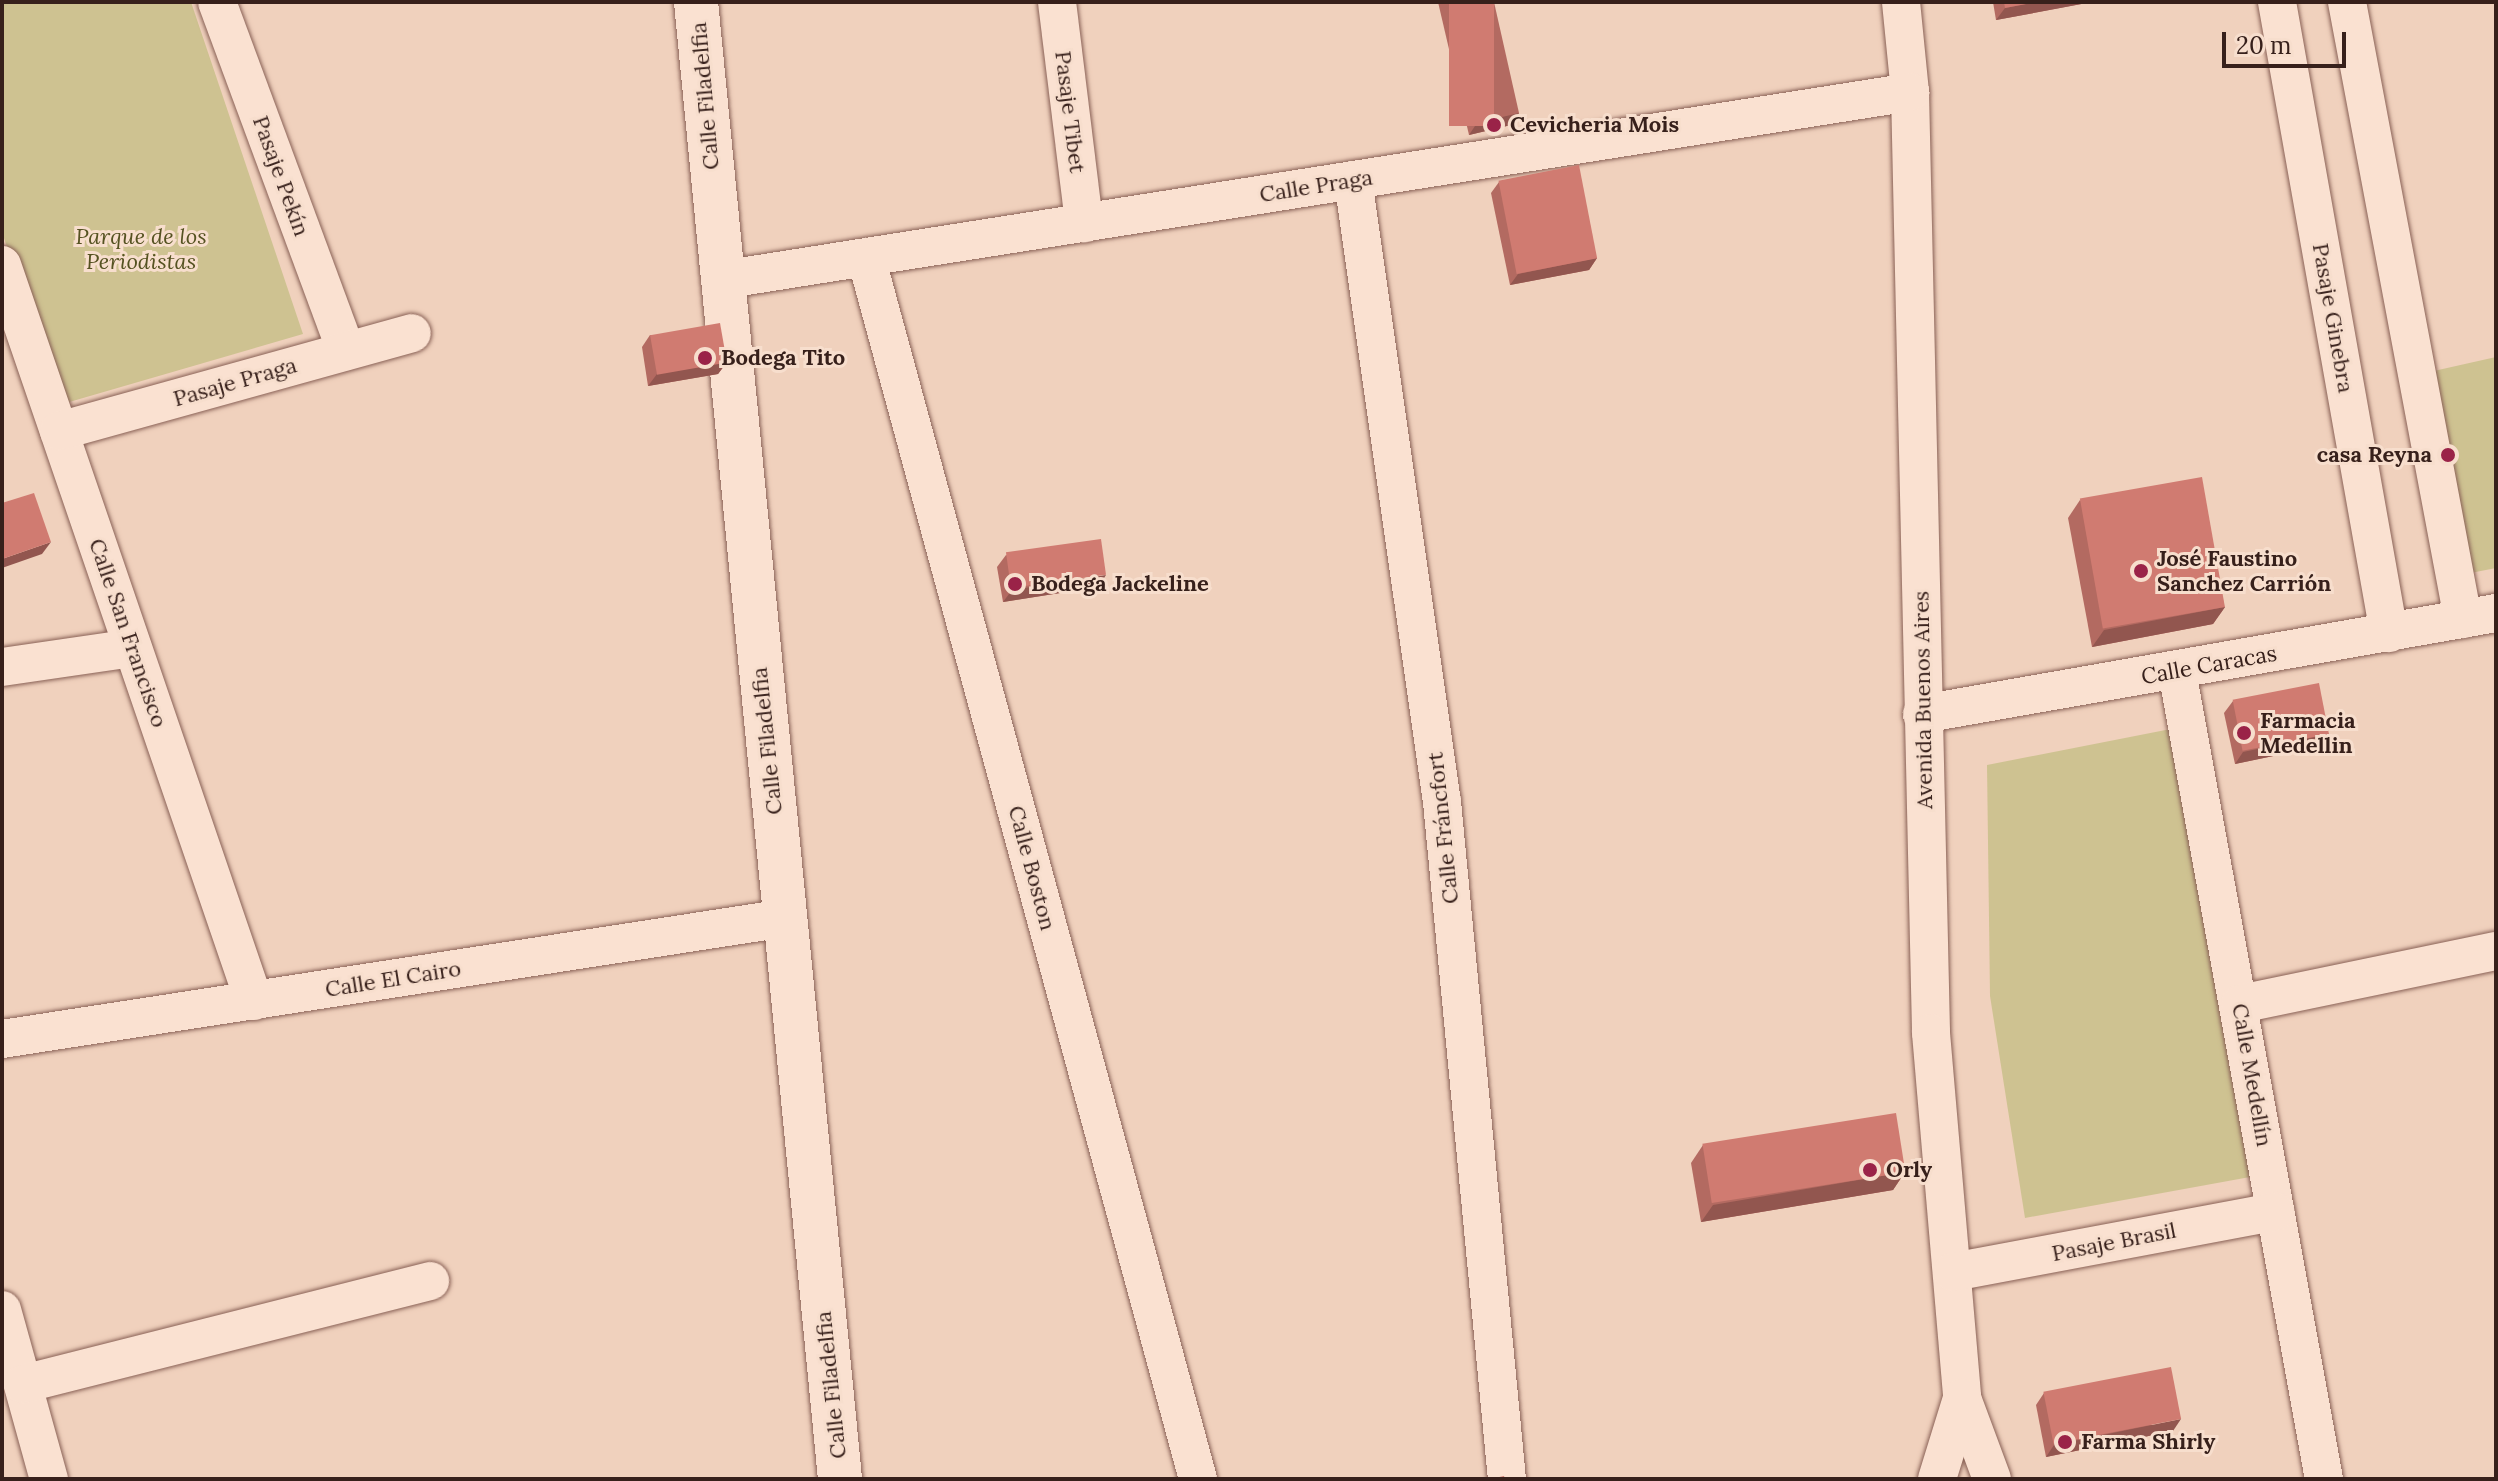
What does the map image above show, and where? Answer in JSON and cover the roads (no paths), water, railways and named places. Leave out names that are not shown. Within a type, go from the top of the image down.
[{"type":"street","name":"Pasaje Pekín","points":[[217,2],[346,351]]},
{"type":"street","name":"Calle Filadelfia","points":[[696,2],[840,1479]]},
{"type":"street","name":"Pasaje Tibet","points":[[1057,2],[1084,223]]},
{"type":"street","name":"Avenida Buenos Aires","points":[[1901,2],[1910,92],[1931,1033],[1962,1398],[1992,1479]]},
{"type":"street","name":"Pasaje Ginebra","points":[[2277,2],[2389,633]]},
{"type":"street","points":[[2347,2],[2480,616]]},
{"type":"street","name":"Calle Praga","points":[[721,280],[1910,92]]},
{"type":"street","name":"Calle Fráncfort","points":[[1353,180],[1442,802],[1507,1479]]},
{"type":"street","name":"Calle Boston","points":[[866,257],[1198,1479]]},
{"type":"street","name":"Calle San Francisco","points":[[2,265],[254,1001]]},
{"type":"street","name":"Pasaje Praga","points":[[59,431],[412,333]]},
{"type":"street","name":"Calle Caracas","points":[[1922,714],[2480,616]]},
{"type":"street","points":[[2,667],[133,648]]},
{"type":"street","name":"Calle Medellín","points":[[2177,671],[2324,1479]]},
{"type":"street","name":"Calle El Cairo","points":[[2,1039],[785,918]]},
{"type":"street","points":[[2240,1004],[2496,951]]},
{"type":"street","name":"Pasaje Brasil","points":[[1953,1272],[2275,1212]]},
{"type":"street","points":[[23,1384],[430,1281]]},
{"type":"street","points":[[2,1310],[49,1479]]},
{"type":"street","name":"Avenida Buenos Aires","points":[[1937,1479],[1962,1398]]},
{"type":"place","name":"Cevicheria Mois","points":[[1494,125]]},
{"type":"place","name":"Bodega Tito","points":[[705,358]]},
{"type":"place","name":"casa Reyna","points":[[2448,455]]},
{"type":"place","name":"José Faustino Sanchez Carrión","points":[[2141,571]]},
{"type":"place","name":"Bodega Jackeline","points":[[1015,584]]},
{"type":"place","name":"Farmacia Medellin","points":[[2244,733]]},
{"type":"place","name":"Orly","points":[[1870,1170]]},
{"type":"place","name":"Farma Shirly","points":[[2065,1442]]},
{"type":"park label","name":"Parque de los Periodistas","points":[[141,248]]}]
